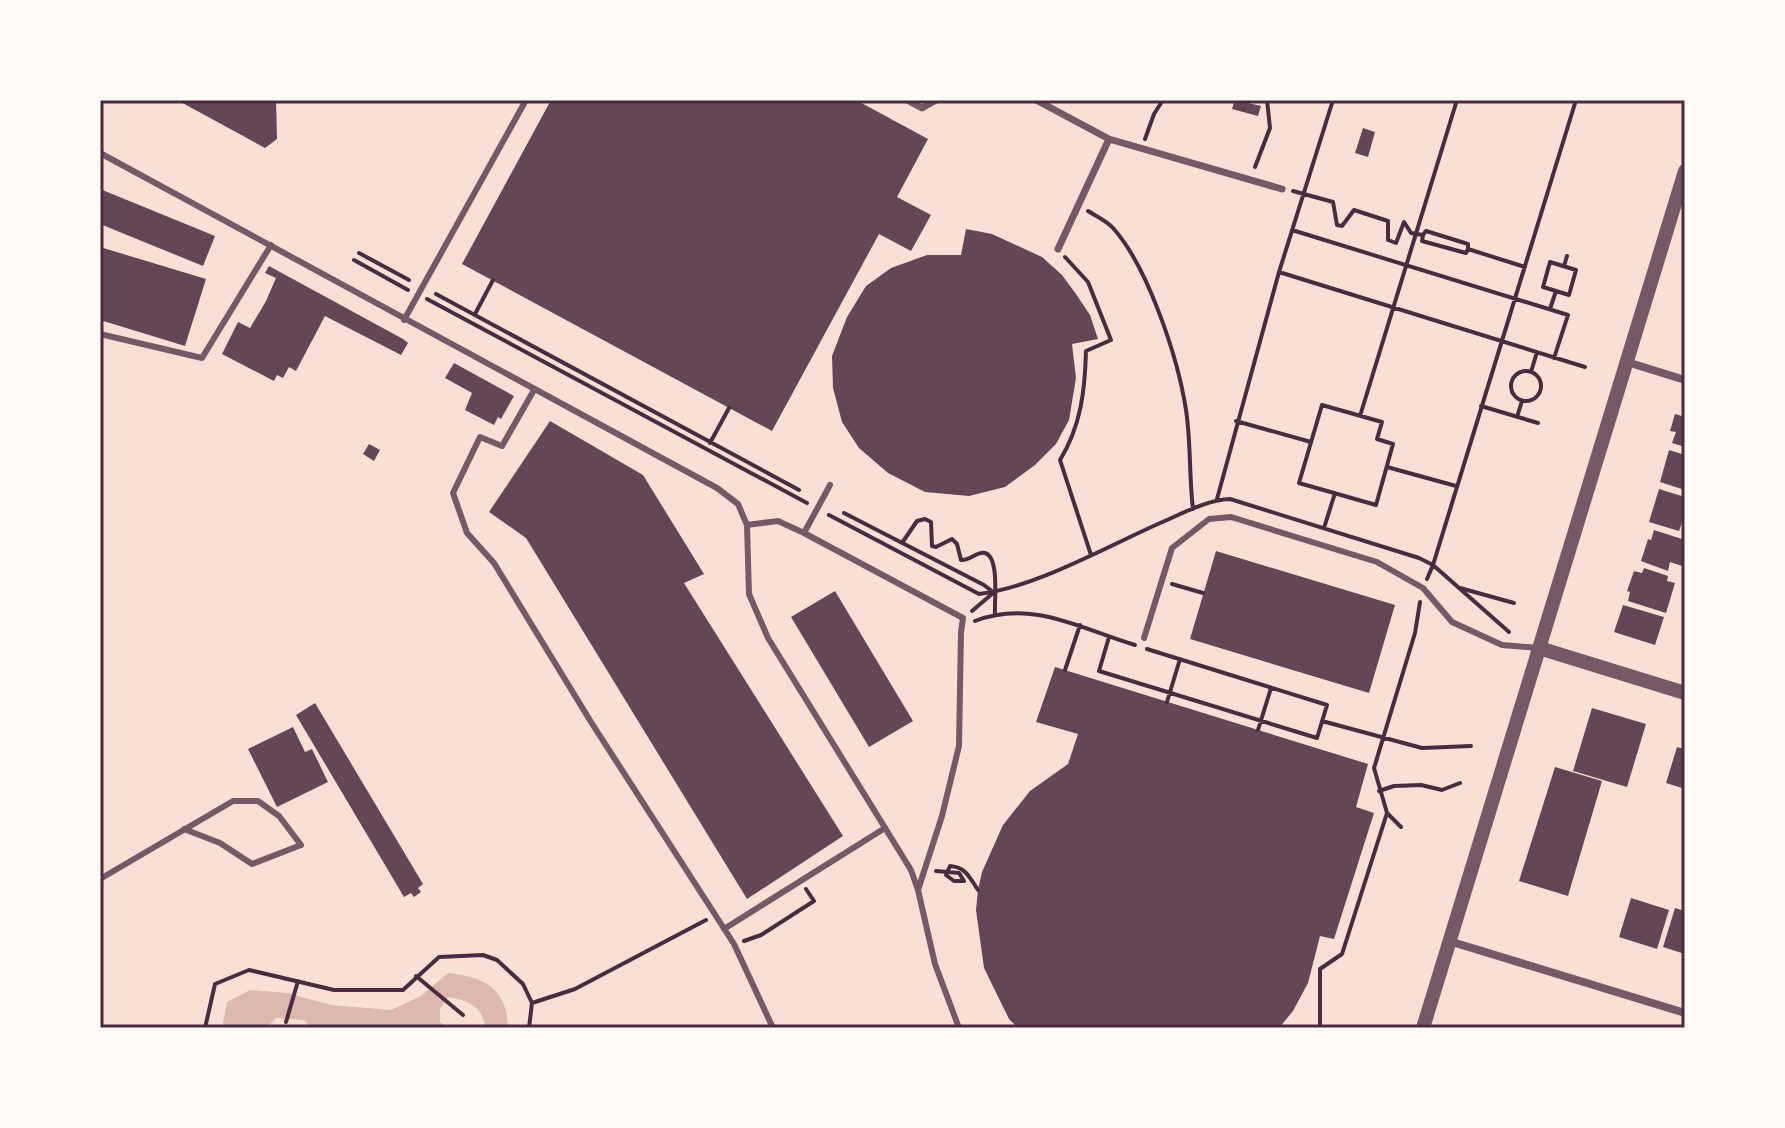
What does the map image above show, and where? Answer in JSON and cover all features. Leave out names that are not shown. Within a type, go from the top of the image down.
[{"type":"street","points":[[907,100],[922,108],[936,100]]},
{"type":"street","points":[[1036,100],[1109,139],[1282,189]]},
{"type":"street","points":[[1058,249],[1109,139]]},
{"type":"street","points":[[1423,1028],[1685,171]]},
{"type":"street","points":[[1627,362],[1685,380]]},
{"type":"street","points":[[1539,648],[1685,693]]},
{"type":"street","points":[[1449,941],[1685,1013]]},
{"type":"lane","points":[[404,320],[526,100]]},
{"type":"lane","points":[[100,153],[717,488],[738,504],[747,525],[749,594],[768,638],[911,870],[935,964],[959,1028]]},
{"type":"lane","points":[[100,334],[202,358],[271,245]]},
{"type":"lane","points":[[534,390],[502,446],[480,437],[453,493],[467,533],[494,563],[591,722],[734,944],[773,1028]]},
{"type":"lane","points":[[804,533],[830,485]]},
{"type":"lane","points":[[1144,638],[1172,548],[1209,519],[1231,517],[1377,562],[1423,588],[1452,622],[1502,645],[1539,648]]},
{"type":"lane","points":[[747,525],[778,521],[963,618],[959,746],[942,816],[918,890]]},
{"type":"lane","points":[[100,879],[184,829],[233,801],[258,801],[279,816],[301,845],[252,864],[220,843],[184,829]]},
{"type":"lane","points":[[724,929],[885,828]]},
{"type":"path","points":[[1141,149],[1154,114],[1163,100]]},
{"type":"path","points":[[1251,180],[1270,128],[1267,100]]},
{"type":"path","points":[[1209,519],[1279,272],[1333,100]]},
{"type":"path","points":[[1360,416],[1393,308],[1420,235],[1457,100]]},
{"type":"path","points":[[1401,827],[1387,813],[1374,768],[1415,633],[1423,588],[1433,565],[1576,100]]},
{"type":"path","points":[[1282,189],[1333,202],[1337,225],[1342,226],[1354,210],[1388,221],[1388,240],[1396,243],[1404,222],[1411,233],[1420,235],[1426,231],[1468,244],[1468,249]]},
{"type":"path","points":[[1079,206],[1112,227],[1147,284],[1166,334],[1186,411],[1193,509]]},
{"type":"path","points":[[1292,230],[1568,315],[1554,358]]},
{"type":"path","points":[[1420,235],[1422,241],[1466,253],[1468,249]]},
{"type":"path","points":[[1058,249],[1088,282],[1111,340],[1086,351],[1081,414],[1060,460],[1091,555]]},
{"type":"path","points":[[1468,249],[1525,267]]},
{"type":"path","points":[[359,253],[409,280]]},
{"type":"path","points":[[1564,266],[1567,256]]},
{"type":"path","points":[[354,260],[405,288]]},
{"type":"path","points":[[1550,262],[1576,270],[1569,295],[1556,291],[1543,287],[1550,262]]},
{"type":"path","points":[[1279,272],[1585,367]]},
{"type":"path","points":[[474,315],[493,280]]},
{"type":"path","points":[[1550,310],[1556,291]]},
{"type":"path","points":[[436,294],[799,490]]},
{"type":"path","points":[[431,302],[795,497]]},
{"type":"path","points":[[1531,372],[1537,352]]},
{"type":"path","points":[[1531,372],[1538,377],[1541,391],[1534,399],[1522,401],[1512,392],[1512,382],[1517,374],[1531,372]]},
{"type":"path","points":[[1517,417],[1522,401]]},
{"type":"path","points":[[1322,405],[1360,416],[1382,422],[1377,439],[1393,444],[1376,505],[1299,483],[1322,405]]},
{"type":"path","points":[[1481,406],[1538,423]]},
{"type":"path","points":[[710,443],[729,408]]},
{"type":"path","points":[[1236,421],[1311,442]]},
{"type":"path","points":[[1387,467],[1456,486]]},
{"type":"path","points":[[1324,528],[1335,493]]},
{"type":"path","points":[[844,513],[993,592]]},
{"type":"path","points":[[902,543],[917,521],[925,519],[931,522],[932,546],[952,539],[957,544],[961,560],[968,561],[981,553],[990,557],[997,581],[993,592],[995,615]]},
{"type":"path","points":[[839,520],[979,594],[1004,591],[1140,532]]},
{"type":"path","points":[[1162,581],[1203,593]]},
{"type":"path","points":[[1514,603],[1458,587],[1506,630],[1539,648]]},
{"type":"path","points":[[963,618],[993,592]]},
{"type":"path","points":[[988,616],[1035,613],[1327,705],[1317,738],[1099,671],[1109,637]]},
{"type":"path","points":[[1065,670],[1080,625]]},
{"type":"path","points":[[1167,702],[1180,659]]},
{"type":"path","points":[[1258,730],[1271,688]]},
{"type":"path","points":[[1322,721],[1422,748],[1471,746]]},
{"type":"path","points":[[1379,791],[1394,786],[1421,785],[1442,790],[1453,783],[1460,783]]},
{"type":"path","points":[[1320,1028],[1320,969],[1342,954],[1387,813]]},
{"type":"path","points":[[925,869],[959,873],[964,881],[954,881],[946,875],[950,866],[960,867],[978,890]]},
{"type":"path","points":[[734,944],[761,935],[814,901],[810,895]]},
{"type":"path","points":[[532,1003],[575,989],[677,938],[715,915]]},
{"type":"path","points":[[205,1028],[215,984],[249,970],[334,990],[403,990],[439,957],[483,955],[497,960],[523,984],[532,1003],[529,1028]]},
{"type":"path","points":[[416,976],[463,1015]]},
{"type":"path","points":[[286,1022],[298,981]]},
{"type":"shaded area","points":[[448,973],[472,978],[491,987],[503,1003],[508,1028],[485,1028],[478,1010],[462,1000],[448,997],[440,1009],[440,1022],[447,1028],[312,1028],[304,1020],[276,1018],[259,1028],[222,1028],[227,1002],[250,990],[287,993],[331,1005],[391,1010],[421,996]]},
{"type":"building","points":[[177,100],[276,100],[277,139],[265,148]]},
{"type":"building","points":[[551,100],[856,100],[928,139],[897,197],[931,215],[911,251],[879,234],[772,431],[462,264]]},
{"type":"building","points":[[1235,100],[1261,106],[1258,116],[1232,109]]},
{"type":"building","points":[[1363,128],[1375,132],[1368,157],[1355,153]]},
{"type":"building","points":[[100,189],[215,236],[203,266],[100,224]]},
{"type":"building","points":[[966,229],[992,234],[1042,257],[1062,275],[1076,294],[1090,315],[1098,339],[1072,344],[1076,378],[1069,420],[1056,444],[1035,465],[1005,487],[969,496],[925,492],[888,473],[859,448],[842,422],[833,388],[832,356],[847,317],[866,286],[891,268],[927,255],[961,255]]},
{"type":"building","points":[[100,247],[206,279],[185,346],[100,320]]},
{"type":"building","points":[[269,266],[403,339],[408,343],[401,355],[325,316],[296,371],[289,367],[283,378],[277,375],[274,381],[222,354],[238,322],[250,328],[266,301],[276,278],[265,273]]},
{"type":"building","points":[[454,363],[514,396],[494,425],[465,410],[472,393],[445,378]]},
{"type":"building","points":[[1675,414],[1685,417],[1685,447],[1672,443],[1676,432],[1670,431]]},
{"type":"building","points":[[550,421],[643,475],[704,574],[684,583],[843,836],[747,899],[526,538],[489,512]]},
{"type":"building","points":[[369,444],[380,450],[374,461],[363,454]]},
{"type":"building","points":[[1669,450],[1685,455],[1685,490],[1660,482]]},
{"type":"building","points":[[1659,489],[1685,497],[1685,514],[1679,531],[1649,522]]},
{"type":"building","points":[[1654,530],[1685,540],[1682,566],[1670,562],[1668,571],[1641,561]]},
{"type":"building","points":[[1216,551],[1395,605],[1369,693],[1190,639]]},
{"type":"building","points":[[1644,568],[1668,576],[1667,581],[1675,583],[1666,613],[1628,601],[1630,592],[1627,591],[1634,571],[1642,573]]},
{"type":"building","points":[[835,591],[913,721],[869,747],[791,617]]},
{"type":"building","points":[[1623,605],[1664,617],[1655,645],[1614,632]]},
{"type":"building","points":[[1055,667],[1368,764],[1356,807],[1374,813],[1334,939],[1320,936],[1308,983],[1293,1011],[1279,1028],[1018,1028],[1009,1019],[984,968],[976,910],[978,890],[982,872],[1003,825],[1030,791],[1068,764],[1078,734],[1036,722]]},
{"type":"building","points":[[315,703],[423,884],[418,888],[421,892],[414,897],[411,893],[404,897],[296,715]]},
{"type":"building","points":[[1592,708],[1646,724],[1627,787],[1573,771]]},
{"type":"building","points":[[293,727],[305,752],[312,749],[328,782],[277,807],[248,749]]},
{"type":"building","points":[[1677,747],[1685,749],[1685,789],[1666,783]]},
{"type":"building","points":[[1555,767],[1602,781],[1568,896],[1519,881]]},
{"type":"building","points":[[1631,898],[1669,910],[1657,949],[1619,937]]},
{"type":"building","points":[[1675,908],[1685,911],[1685,954],[1663,947]]}]
